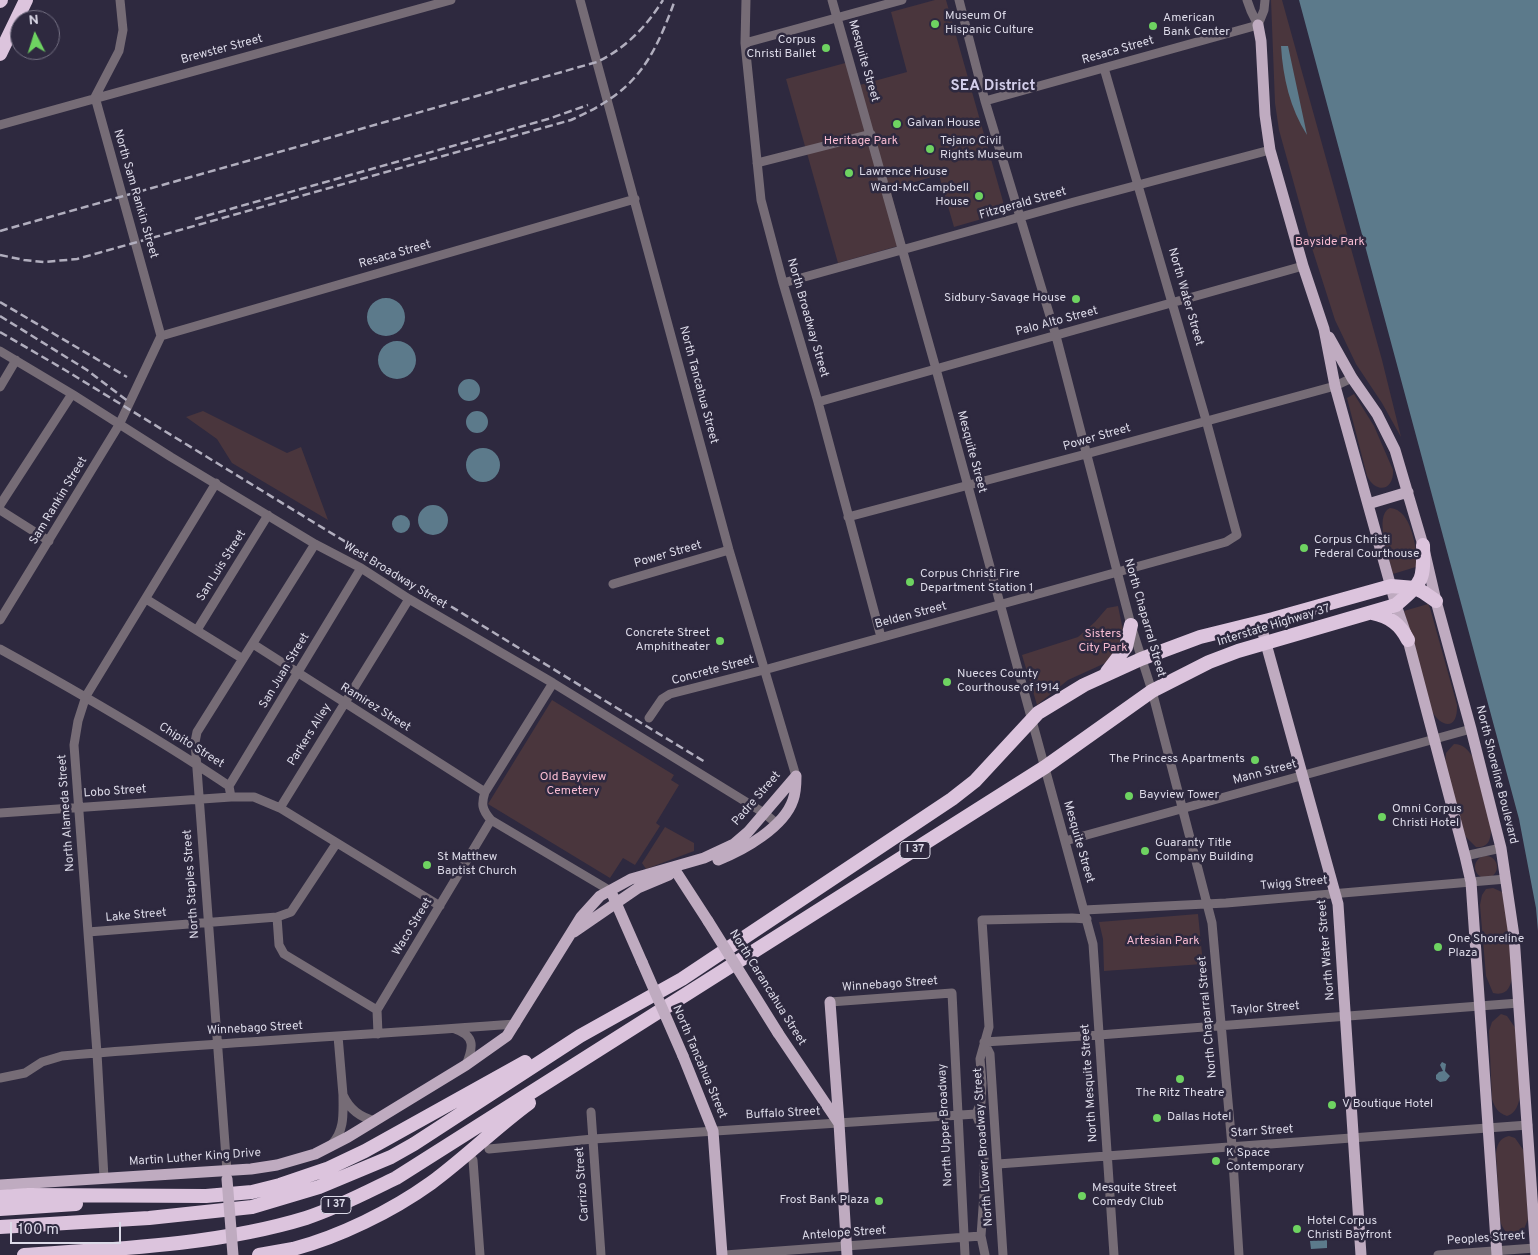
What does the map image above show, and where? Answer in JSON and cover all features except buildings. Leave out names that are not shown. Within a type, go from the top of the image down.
[{"type":"highway","points":[[0,54],[26,0]]},
{"type":"highway","name":"Interstate Highway 37","points":[[1045,767],[1152,692],[1209,662],[1238,651],[1396,607],[1422,579],[1424,569],[1423,545]]},
{"type":"highway","name":"Interstate Highway 37","points":[[1034,718],[1084,684],[1141,659],[1200,637],[1391,586],[1415,588],[1436,602]]},
{"type":"highway","points":[[1372,613],[1385,616],[1396,622],[1408,640]]},
{"type":"highway","points":[[1104,676],[1126,647],[1131,625]]},
{"type":"highway","name":"I 37","points":[[0,1227],[140,1218],[252,1207],[320,1188],[391,1157],[580,1036],[682,979],[952,799],[975,781],[1034,718]]},
{"type":"highway","name":"I 37","points":[[24,1255],[207,1239],[269,1228],[307,1217],[396,1178],[1045,767]]},
{"type":"highway","points":[[0,1209],[206,1196],[252,1192],[280,1185],[327,1169],[365,1151],[544,1052],[580,1036]]},
{"type":"highway","points":[[259,1255],[294,1249],[353,1228],[392,1207],[449,1169],[522,1108],[601,1048]]},
{"type":"highway","points":[[0,1197],[206,1196]]},
{"type":"main road","name":"North Shoreline Boulevard","points":[[1258,25],[1261,41],[1265,114],[1270,150],[1303,266],[1324,329],[1335,386],[1396,607],[1408,640],[1471,882],[1497,1253]]},
{"type":"main road","name":"North Shoreline Boulevard","points":[[1324,329],[1352,378],[1376,414],[1395,450],[1423,545],[1436,602],[1501,848],[1514,936],[1536,1252]]},
{"type":"main road","points":[[1368,504],[1408,492]]},
{"type":"main road","name":"North Water Street","points":[[1260,622],[1338,904],[1362,1255]]},
{"type":"main road","name":"Padre Street","points":[[570,934],[638,888],[734,844],[748,832],[796,776]]},
{"type":"main road","name":"Padre Street","points":[[506,1036],[516,1024],[570,934],[590,905],[609,890],[631,879],[709,863],[739,850],[765,834],[788,810],[793,802],[796,776]]},
{"type":"main road","name":"North Carancahua Street","points":[[674,870],[778,1033],[839,1123]]},
{"type":"main road","name":"North Tancahua Street","points":[[609,890],[617,902],[713,1131],[724,1255]]},
{"type":"main road","points":[[830,1002],[846,1251]]},
{"type":"main road","name":"Martin Luther King Drive","points":[[0,1185],[104,1178],[227,1175],[277,1165],[315,1154],[375,1121],[466,1065],[506,1036]]},
{"type":"main road","name":"North Staples Street","points":[[227,1175],[233,1255]]},
{"type":"street","points":[[95,98],[119,52],[123,30],[120,0]]},
{"type":"street","name":"Brewster Street","points":[[0,125],[452,0]]},
{"type":"street","name":"North Tancahua Street","points":[[580,0],[729,550],[796,776]]},
{"type":"street","name":"North Broadway Street","points":[[746,0],[745,43],[761,200],[881,637]]},
{"type":"street","name":"Mesquite Street","points":[[832,0],[871,134],[1000,605],[1034,718],[1045,767],[1086,915]]},
{"type":"street","points":[[745,43],[902,0]]},
{"type":"street","name":"North Chaparral Street","points":[[959,0],[1019,218],[1056,336],[1131,625],[1152,692],[1208,904],[1212,922],[1232,1146],[1239,1255]]},
{"type":"street","name":"North Shoreline Boulevard","points":[[1247,0],[1250,11],[1258,25]]},
{"type":"street","name":"North Shoreline Boulevard","points":[[1258,25],[1264,10],[1265,0]]},
{"type":"street","name":"Resaca Street","points":[[986,102],[1258,25]]},
{"type":"street","name":"North Water Street","points":[[1104,68],[1139,184],[1237,535]]},
{"type":"street","name":"North Sam Rankin Street","points":[[95,98],[161,336]]},
{"type":"street","points":[[757,163],[871,134]]},
{"type":"street","name":"Fitzgerald Street","points":[[783,284],[1139,184],[1270,150]]},
{"type":"street","name":"Resaca Street","points":[[161,336],[635,199]]},
{"type":"street","name":"Palo Alto Street","points":[[818,402],[1303,266]]},
{"type":"street","name":"Sam Rankin Street","points":[[0,620],[120,425],[161,336]]},
{"type":"street","name":"West Broadway Street","points":[[0,351],[315,544],[361,568],[409,599],[553,682],[764,813],[776,823]]},
{"type":"street","points":[[0,387],[16,360]]},
{"type":"street","name":"Power Street","points":[[848,517],[1335,386],[1352,378]]},
{"type":"street","points":[[0,505],[72,394]]},
{"type":"street","name":"North Alameda Street","points":[[104,1178],[97,1053],[74,746],[78,720],[86,696],[216,483]]},
{"type":"street","points":[[0,510],[49,541]]},
{"type":"street","name":"San Luis Street","points":[[197,630],[268,515]]},
{"type":"street","name":"Belden Street","points":[[764,670],[1226,542],[1237,535]]},
{"type":"street","name":"North Staples Street","points":[[227,1175],[195,742],[197,732],[315,544]]},
{"type":"street","name":"Power Street","points":[[613,584],[729,550]]},
{"type":"street","name":"San Juan Street","points":[[229,786],[361,568]]},
{"type":"street","points":[[146,599],[243,659]]},
{"type":"street","name":"Parkers Alley","points":[[280,808],[409,599]]},
{"type":"street","name":"Ramirez Street","points":[[253,644],[485,792]]},
{"type":"street","name":"Chipito Street","points":[[0,648],[86,696],[197,764],[229,786],[231,797]]},
{"type":"street","name":"Concrete Street","points":[[649,718],[662,699],[670,694],[764,670]]},
{"type":"street","points":[[553,682],[485,792],[482,802],[483,810],[491,820],[609,890]]},
{"type":"street","name":"Mann Street","points":[[1065,841],[1471,729]]},
{"type":"street","points":[[231,797],[254,797],[280,808],[440,906]]},
{"type":"street","name":"Lobo Street","points":[[0,813],[231,797]]},
{"type":"street","name":"Waco Street","points":[[377,1010],[491,820]]},
{"type":"street","name":"Lake Street","points":[[88,932],[276,917],[291,912],[336,844]]},
{"type":"street","points":[[1465,856],[1501,848]]},
{"type":"street","name":"Twigg Street","points":[[982,920],[1072,918],[1086,915],[1208,904],[1506,879]]},
{"type":"street","name":"North Mesquite Street","points":[[1086,915],[1093,944],[1114,1255]]},
{"type":"street","points":[[276,917],[279,945],[284,954],[377,1010],[378,1034]]},
{"type":"street","name":"North Lower Broadway Street","points":[[982,920],[989,1027],[984,1042],[990,1054],[1003,1255]]},
{"type":"street","name":"Winnebago Street","points":[[830,1002],[952,993]]},
{"type":"street","name":"North Upper Broadway","points":[[952,993],[965,1255]]},
{"type":"street","name":"Taylor Street","points":[[984,1042],[1519,1003]]},
{"type":"street","name":"Winnebago Street","points":[[0,1078],[25,1072],[42,1062],[62,1056],[217,1043],[516,1024]]},
{"type":"street","points":[[452,1028],[463,1032],[470,1039],[472,1046],[466,1065]]},
{"type":"street","points":[[330,1147],[338,1138],[342,1126],[343,1095],[338,1036]]},
{"type":"street","points":[[984,1042],[980,1059],[981,1102],[976,1114],[982,1130],[984,1151],[984,1194],[980,1236],[985,1255]]},
{"type":"street","points":[[343,1095],[348,1106],[357,1114],[375,1121]]},
{"type":"street","name":"Carrizo Street","points":[[591,1112],[601,1255]]},
{"type":"street","name":"Buffalo Street","points":[[489,1149],[593,1139],[976,1114]]},
{"type":"street","name":"Starr Street","points":[[998,1164],[1528,1125]]},
{"type":"street","points":[[473,1160],[480,1255]]},
{"type":"street","points":[[964,1237],[980,1236]]},
{"type":"street","name":"Antelope Street","points":[[724,1255],[846,1251],[964,1237]]},
{"type":"street","name":"Peoples Street","points":[[1438,1255],[1536,1252]]},
{"type":"green space","name":"Heritage Park","points":[[935,0],[946,0],[1006,212],[954,227],[939,175],[890,189],[905,244],[838,263],[786,79],[849,62],[856,86],[907,72],[891,12]]},
{"type":"green space","name":"Bayside Park","points":[[1271,0],[1282,0],[1382,360],[1401,437],[1382,403],[1356,364],[1335,320],[1311,245],[1279,130],[1275,103]]},
{"type":"green space","points":[[1354,394],[1374,426],[1393,470],[1391,482],[1384,488],[1375,486],[1367,476],[1347,398]]},
{"type":"green space","points":[[203,411],[287,453],[301,447],[328,520],[232,463],[217,439],[186,417]]},
{"type":"green space","points":[[1390,508],[1398,510],[1404,516],[1412,531],[1419,566],[1393,574],[1383,528],[1385,512]]},
{"type":"green space","points":[[1428,604],[1457,705],[1455,719],[1452,723],[1448,724],[1440,721],[1431,710],[1404,611]]},
{"type":"green space","name":"Sisters City Park","points":[[1118,606],[1124,635],[1112,660],[1068,680],[1037,705],[1022,655],[1078,637],[1107,608]]},
{"type":"green space","name":"Old Bayview Cemetery","points":[[552,700],[674,775],[671,780],[679,785],[656,823],[660,826],[635,865],[623,858],[610,878],[488,804]]},
{"type":"green space","points":[[1454,744],[1465,748],[1473,757],[1491,828],[1490,839],[1484,846],[1476,847],[1465,836],[1445,763],[1446,753]]},
{"type":"green space","points":[[665,827],[694,843],[694,851],[646,869],[642,863]]},
{"type":"green space","points":[[1486,856],[1494,859],[1497,867],[1494,875],[1486,878],[1478,875],[1475,867],[1478,859]]},
{"type":"green space","points":[[1493,888],[1502,892],[1505,900],[1513,975],[1507,990],[1498,994],[1493,993],[1486,976],[1480,905],[1482,895],[1486,889]]},
{"type":"green space","name":"Artesian Park","points":[[1198,914],[1203,964],[1104,971],[1103,939],[1099,922]]},
{"type":"green space","points":[[1501,1014],[1507,1016],[1516,1029],[1520,1097],[1515,1111],[1507,1116],[1497,1110],[1492,1099],[1489,1031],[1492,1022]]},
{"type":"green space","points":[[1509,1136],[1515,1138],[1524,1151],[1528,1219],[1522,1234],[1515,1238],[1505,1231],[1500,1220],[1496,1154],[1499,1142]]},
{"type":"water","points":[[1299,0],[1538,0],[1538,931],[1536,908],[1519,819]]},
{"type":"water","points":[[1281,46],[1288,46],[1307,135],[1296,114],[1288,92]]},
{"type":"water","points":[[386,298],[399,304],[405,317],[399,330],[386,336],[373,330],[367,317],[373,304]]},
{"type":"water","points":[[397,341],[410,347],[416,360],[410,373],[397,379],[384,373],[378,360],[384,347]]},
{"type":"water","points":[[469,379],[479,386],[480,390],[473,400],[469,401],[459,394],[458,390],[465,380]]},
{"type":"water","points":[[477,411],[485,414],[488,422],[485,430],[477,433],[469,430],[466,422],[469,414]]},
{"type":"water","points":[[483,448],[495,453],[500,465],[495,477],[483,482],[471,477],[466,465],[471,453]]},
{"type":"water","points":[[433,505],[444,509],[448,520],[444,531],[433,535],[422,531],[418,520],[422,509]]},
{"type":"water","points":[[401,515],[407,518],[410,524],[407,530],[401,533],[395,530],[392,524],[395,518]]},
{"type":"water","points":[[1442,1062],[1446,1064],[1445,1071],[1450,1076],[1446,1081],[1440,1082],[1436,1079],[1436,1075],[1443,1071],[1440,1065]]},
{"type":"water","points":[[1327,1240],[1327,1248],[1311,1249],[1310,1241]]},
{"type":"railway","points":[[0,231],[597,62],[617,50],[634,36],[650,19],[663,0]]},
{"type":"railway","points":[[0,255],[44,262],[77,259],[571,120],[611,98],[638,73],[658,41],[675,0]]},
{"type":"railway","points":[[195,219],[548,119],[588,105]]},
{"type":"railway","points":[[0,302],[127,377]]},
{"type":"railway","points":[[0,316],[87,370],[129,402]]},
{"type":"railway","points":[[0,332],[705,762]]},
{"type":"place","name":"Museum Of Hispanic Culture","points":[[935,24]]},
{"type":"place","name":"American Bank Center","points":[[1153,26]]},
{"type":"place","name":"Corpus Christi Ballet","points":[[826,48]]},
{"type":"place","name":"Galvan House","points":[[897,124]]},
{"type":"place","name":"Tejano Civil Rights Museum","points":[[930,149]]},
{"type":"place","name":"Lawrence House","points":[[849,173]]},
{"type":"place","name":"Ward-McCampbell House","points":[[979,196]]},
{"type":"place","name":"Sidbury-Savage House","points":[[1076,299]]},
{"type":"place","name":"Corpus Christi Federal Courthouse","points":[[1304,548]]},
{"type":"place","name":"Corpus Christi Fire Department Station 1","points":[[910,582]]},
{"type":"place","name":"Concrete Street Amphitheater","points":[[720,641]]},
{"type":"place","name":"Nueces County Courthouse of 1914","points":[[947,682]]},
{"type":"place","name":"The Princess Apartments","points":[[1255,760]]},
{"type":"place","name":"Bayview Tower","points":[[1129,796]]},
{"type":"place","name":"Omni Corpus Christi Hotel","points":[[1382,817]]},
{"type":"place","name":"Guaranty Title Company Building","points":[[1145,851]]},
{"type":"place","name":"St Matthew Baptist Church","points":[[427,865]]},
{"type":"place","name":"One Shoreline Plaza","points":[[1438,947]]},
{"type":"place","name":"The Ritz Theatre","points":[[1180,1079]]},
{"type":"place","name":"V Boutique Hotel","points":[[1332,1105]]},
{"type":"place","name":"Dallas Hotel","points":[[1157,1118]]},
{"type":"place","name":"K Space Contemporary","points":[[1216,1161]]},
{"type":"place","name":"Mesquite Street Comedy Club","points":[[1082,1196]]},
{"type":"place","name":"Frost Bank Plaza","points":[[879,1201]]},
{"type":"place","name":"Hotel Corpus Christi Bayfront","points":[[1297,1229]]},
{"type":"district","name":"SEA District","points":[[993,87]]}]
